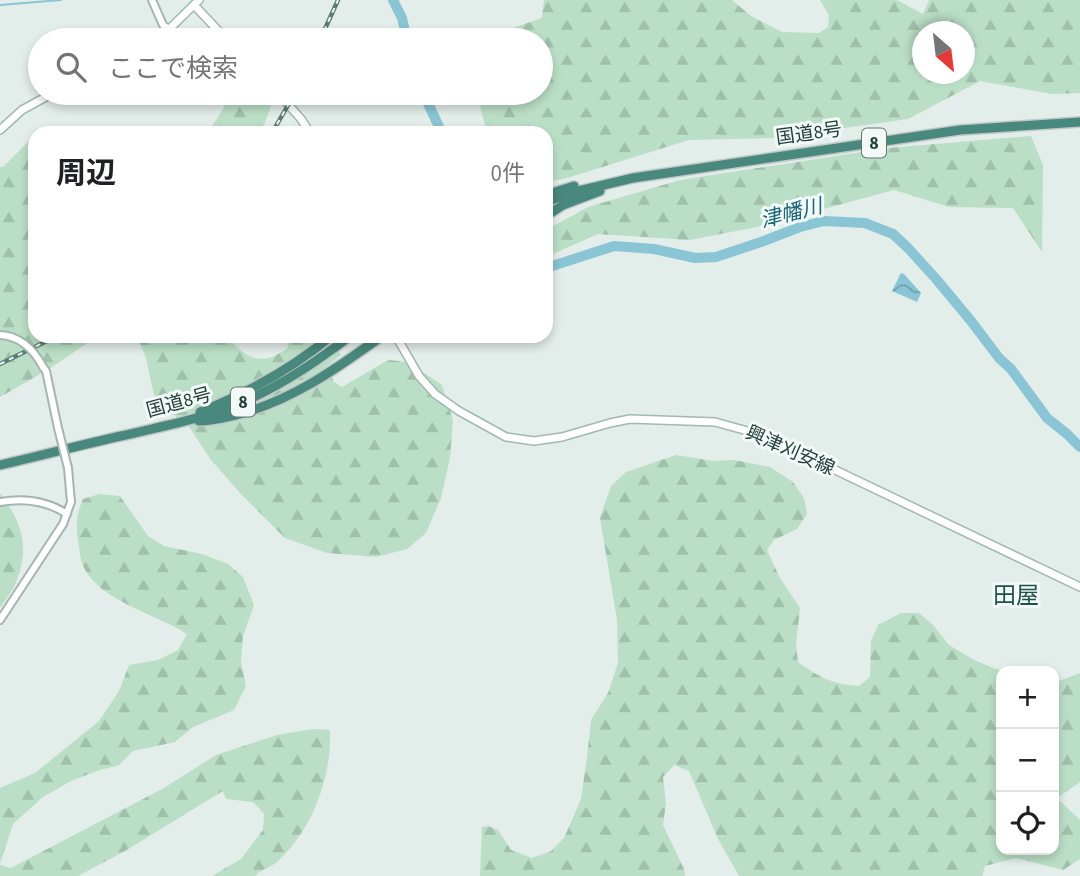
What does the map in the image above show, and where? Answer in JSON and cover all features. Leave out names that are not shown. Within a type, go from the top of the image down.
[{"type":"highway","name":"国道8号","points":[[553,200],[633,178],[960,130],[1080,122]]},
{"type":"highway","name":"8","points":[[553,212],[589,195],[669,173]]},
{"type":"highway","name":"8","points":[[553,193],[575,186],[589,189]]},
{"type":"highway","name":"8","points":[[121,436],[202,411],[237,396],[295,363],[322,343]]},
{"type":"highway","name":"国道8号","points":[[0,465],[191,420],[236,405],[270,389],[325,356],[341,343]]},
{"type":"highway","points":[[191,420],[209,421],[247,412],[298,391],[334,371],[372,343]]},
{"type":"main road","points":[[172,28],[197,3],[218,28]]},
{"type":"main road","points":[[0,130],[31,105]]},
{"type":"main road","points":[[289,105],[306,126]]},
{"type":"main road","name":"興津刈安線","points":[[400,343],[419,376],[435,394],[458,411],[506,436],[534,441],[562,438],[630,419],[715,422],[762,435],[1080,587]]},
{"type":"street","points":[[152,0],[163,24],[168,28]]},
{"type":"street","points":[[0,335],[20,340],[34,352],[46,371],[68,468],[72,502],[63,524],[0,620]]},
{"type":"street","points":[[0,502],[18,499],[38,501],[57,507],[67,514]]},
{"type":"green space","points":[[544,0],[732,0],[751,16],[782,32],[819,33],[828,27],[829,15],[820,0],[897,0],[923,14],[929,0],[1080,0],[1080,93],[1052,94],[980,81],[975,84],[975,21],[912,21],[912,84],[974,84],[908,119],[773,138],[689,140],[553,181],[553,126],[485,126],[480,107],[553,105],[553,28],[513,28],[542,18]]},
{"type":"green space","points":[[272,105],[264,126],[212,126],[224,107]]},
{"type":"green space","points":[[1031,136],[1043,165],[1042,252],[1013,208],[949,207],[894,190],[757,227],[690,240],[598,234],[553,254],[553,226],[588,207],[680,180],[888,148]]},
{"type":"green space","points":[[28,142],[28,343],[88,343],[0,397],[0,167]]},
{"type":"green space","points":[[140,343],[233,343],[246,354],[265,359],[288,348],[288,343],[335,343],[341,355],[327,366],[334,382],[342,387],[388,360],[408,362],[442,385],[453,420],[450,458],[441,498],[426,533],[407,549],[376,557],[327,553],[285,538],[211,460],[186,422],[156,405],[146,358]]},
{"type":"green space","points":[[676,455],[713,461],[733,460],[770,467],[793,482],[804,498],[807,514],[797,529],[774,540],[767,550],[780,578],[800,608],[796,644],[798,662],[834,682],[859,686],[870,677],[871,641],[878,625],[901,613],[919,613],[949,645],[996,669],[996,855],[1059,855],[1059,800],[1080,820],[1080,859],[1063,870],[1016,858],[985,866],[982,876],[739,876],[718,839],[689,771],[674,765],[663,777],[666,803],[663,825],[685,876],[480,876],[482,827],[498,830],[511,850],[532,858],[551,851],[564,838],[581,799],[591,720],[608,693],[618,663],[617,620],[600,518],[611,486],[626,472]]},
{"type":"green space","points":[[0,493],[18,524],[23,555],[17,580],[0,608]]},
{"type":"green space","points":[[99,494],[120,496],[148,536],[164,546],[202,554],[228,564],[243,577],[254,605],[243,636],[241,662],[246,686],[234,710],[193,727],[175,742],[133,751],[119,765],[71,781],[43,797],[13,824],[0,864],[0,788],[35,773],[99,721],[119,691],[129,665],[158,660],[178,650],[187,634],[128,605],[100,587],[89,576],[81,559],[77,517],[83,499]]},
{"type":"green space","points":[[1080,673],[1080,782],[1059,797],[1059,681]]},
{"type":"green space","points":[[313,729],[330,730],[328,763],[317,804],[304,829],[287,852],[255,876],[212,876],[241,859],[263,830],[264,814],[253,802],[226,799],[223,791],[125,851],[78,876],[0,876],[0,865],[11,868],[164,788],[216,755],[277,735]]},
{"type":"water","points":[[901,273],[921,293],[917,302],[892,291]]},
{"type":"waterway","points":[[0,5],[61,0]]},
{"type":"waterway","name":"津幡川","points":[[393,0],[404,28]]},
{"type":"waterway","name":"津幡川","points":[[429,105],[439,126]]},
{"type":"waterway","name":"津幡川","points":[[553,266],[614,246],[654,249],[695,258],[716,257],[824,221],[865,223],[893,234],[908,248],[1011,369],[1047,418],[1080,447]]},
{"type":"railway","points":[[325,28],[338,0]]},
{"type":"railway","points":[[276,126],[288,105]]},
{"type":"railway","points":[[0,364],[43,343]]},
{"type":"district","name":"田屋","points":[[1016,595]]}]
